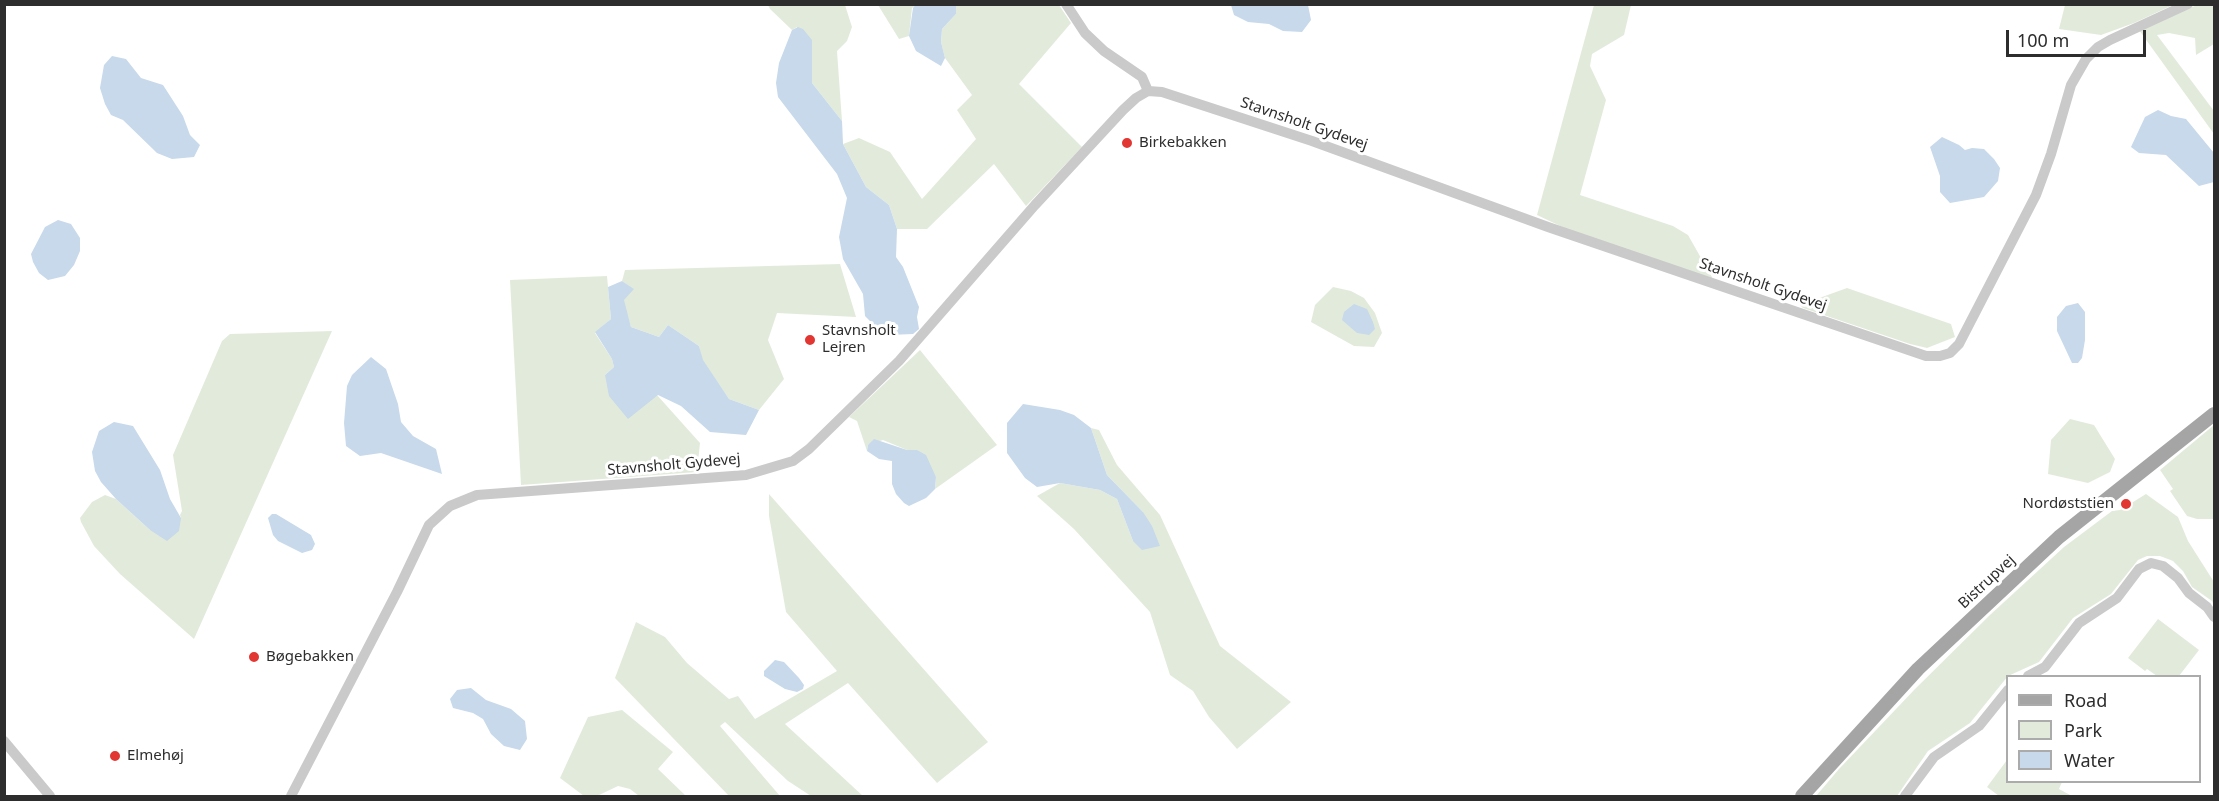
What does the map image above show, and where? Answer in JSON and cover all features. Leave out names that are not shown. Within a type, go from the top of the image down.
[{"type":"main road","name":"Bistrupvej","points":[[1802,796],[1918,669],[2010,583],[2075,525],[2214,414]]},
{"type":"street","points":[[1066,4],[1085,33],[1104,51],[1142,77],[1148,91]]},
{"type":"street","name":"Stavnsholt Gydevej","points":[[291,796],[397,592],[429,525],[450,506],[477,495],[746,475],[793,461],[809,449],[899,361],[1059,179],[1123,110],[1148,91],[1162,92],[1312,141],[1548,227],[1926,356],[1940,356],[1950,353],[1959,344],[2036,195],[2051,154],[2071,85],[2085,59],[2110,40],[2188,4]]},
{"type":"street","points":[[2030,675],[2045,667],[2079,623],[2117,598],[2139,569],[2151,563],[2163,566],[2178,578],[2189,593],[2207,607],[2214,617]]},
{"type":"street","points":[[1905,796],[1934,757],[1979,726],[2006,691]]},
{"type":"street","points":[[4,741],[50,796]]},
{"type":"green space","points":[[2065,4],[2173,5],[2101,35],[2059,29]]},
{"type":"green space","points":[[768,5],[845,5],[852,27],[847,41],[837,51],[842,121],[812,83],[797,27],[792,30]]},
{"type":"green space","points":[[878,5],[916,5],[912,8],[909,36],[899,39]]},
{"type":"green space","points":[[956,5],[1059,5],[1071,23],[1019,84],[1082,147],[1026,206],[994,164],[927,229],[897,229],[889,205],[866,187],[843,144],[859,138],[890,152],[922,199],[976,139],[957,110],[972,95],[945,58],[941,42],[942,29],[956,14]]},
{"type":"green space","points":[[1594,5],[1631,5],[1624,35],[1592,54],[1590,66],[1606,100],[1580,195],[1673,226],[1688,235],[1713,279],[1575,233],[1537,215]]},
{"type":"green space","points":[[2197,5],[2214,5],[2214,44],[2196,55],[2195,38],[2169,33],[2157,35],[2214,111],[2214,134],[2139,30]]},
{"type":"green space","points":[[840,264],[856,317],[777,313],[768,340],[784,379],[759,410],[729,399],[702,360],[699,346],[668,325],[659,337],[631,327],[623,300],[633,289],[622,281],[625,270]]},
{"type":"green space","points":[[607,276],[611,319],[595,333],[612,359],[614,367],[605,375],[657,395],[700,443],[697,472],[521,485],[510,280]]},
{"type":"green space","points":[[1333,287],[1351,291],[1364,298],[1375,313],[1382,333],[1374,347],[1354,346],[1311,322],[1315,305]]},
{"type":"green space","points":[[1847,288],[1951,324],[1955,337],[1927,348],[1803,308],[1800,305]]},
{"type":"green space","points":[[332,331],[194,639],[120,574],[94,546],[80,518],[92,502],[105,495],[116,499],[150,530],[181,518],[182,511],[173,455],[222,341],[230,334]]},
{"type":"green space","points":[[920,350],[997,445],[935,489],[936,477],[917,450],[907,450],[883,440],[868,445],[867,451],[857,421],[849,417]]},
{"type":"green space","points":[[2070,419],[2094,425],[2115,459],[2110,472],[2088,483],[2048,474],[2051,440]]},
{"type":"green space","points":[[2214,425],[2214,519],[2197,519],[2187,516],[2170,491],[2173,489],[2160,470]]},
{"type":"green space","points":[[1091,428],[1099,430],[1117,465],[1160,515],[1220,646],[1291,702],[1237,749],[1209,717],[1193,691],[1170,675],[1150,612],[1074,529],[1037,496],[1060,483],[1100,490],[1117,499],[1133,541],[1143,512],[1107,475]]},
{"type":"green space","points":[[769,494],[988,742],[937,783],[848,683],[785,724],[863,796],[811,796],[788,781],[725,722],[720,726],[780,796],[729,796],[615,678],[636,622],[665,637],[687,663],[729,699],[738,696],[755,719],[837,671],[786,612],[769,516]]},
{"type":"green space","points":[[2146,494],[2178,517],[2188,541],[2214,582],[2214,605],[2212,601],[2192,587],[2183,571],[2173,561],[2160,556],[2147,556],[2138,560],[2111,594],[2073,618],[2039,662],[2006,675],[2006,678],[1970,723],[1928,751],[1897,796],[1816,796],[1915,689],[1991,614],[2064,547],[2112,511],[2120,510]]},
{"type":"green space","points":[[2158,619],[2199,650],[2180,675],[2156,675],[2147,669],[2145,671],[2128,658]]},
{"type":"green space","points":[[622,710],[673,752],[658,769],[686,796],[639,796],[630,789],[618,786],[597,796],[584,796],[560,778],[588,717]]},
{"type":"green space","points":[[2006,761],[2006,783],[2062,783],[2059,789],[2072,796],[1999,796],[1987,787]]},
{"type":"water","points":[[916,4],[956,5],[956,14],[942,29],[941,42],[945,58],[941,66],[916,51],[909,36],[913,8]]},
{"type":"water","points":[[1231,5],[1308,5],[1311,20],[1302,32],[1283,31],[1269,24],[1248,22],[1234,15]]},
{"type":"water","points":[[798,27],[803,29],[812,40],[812,83],[842,121],[843,144],[866,187],[889,205],[897,229],[896,257],[903,267],[919,307],[917,317],[919,329],[913,334],[889,335],[865,316],[863,294],[843,259],[839,237],[847,198],[837,174],[778,97],[776,83],[779,63],[792,30]]},
{"type":"water","points":[[112,56],[126,59],[141,78],[163,85],[183,116],[190,135],[200,145],[194,157],[172,159],[157,153],[123,120],[111,115],[100,88],[104,65]]},
{"type":"water","points":[[2158,110],[2186,119],[2214,153],[2214,182],[2199,186],[2166,155],[2139,153],[2131,147],[2145,117]]},
{"type":"water","points":[[1942,137],[1965,150],[1984,149],[1994,159],[2000,168],[1998,181],[1984,197],[1950,203],[1940,192],[1940,176],[1930,147]]},
{"type":"water","points":[[58,220],[71,224],[80,238],[80,251],[74,265],[65,276],[48,280],[39,273],[31,254],[45,227]]},
{"type":"water","points":[[622,281],[634,289],[624,300],[631,327],[659,337],[668,325],[699,346],[703,360],[729,399],[759,410],[746,435],[710,432],[681,406],[658,395],[628,419],[609,396],[605,375],[614,367],[612,359],[595,332],[611,319],[608,287]]},
{"type":"water","points":[[2078,303],[2085,312],[2085,340],[2082,358],[2078,363],[2072,363],[2057,331],[2057,317],[2066,306]]},
{"type":"water","points":[[1354,304],[1367,309],[1375,329],[1369,335],[1357,333],[1342,320],[1344,312]]},
{"type":"water","points":[[371,357],[386,369],[398,404],[401,422],[413,436],[436,449],[442,474],[381,453],[360,456],[346,446],[344,423],[347,386],[352,375]]},
{"type":"water","points":[[1023,404],[1060,410],[1074,415],[1091,428],[1107,475],[1143,512],[1160,546],[1142,550],[1133,541],[1117,499],[1100,490],[1060,483],[1037,487],[1025,478],[1007,453],[1007,423]]},
{"type":"water","points":[[114,422],[133,426],[160,470],[170,499],[181,518],[179,531],[167,541],[150,530],[116,499],[101,482],[95,471],[92,452],[99,431]]},
{"type":"water","points":[[874,439],[907,450],[917,450],[926,455],[936,477],[935,489],[926,498],[909,506],[904,503],[896,494],[892,484],[892,461],[879,459],[867,451],[868,445]]},
{"type":"water","points":[[276,514],[311,535],[315,544],[312,550],[302,553],[278,541],[273,535],[268,518]]},
{"type":"water","points":[[775,660],[784,662],[804,685],[803,689],[797,692],[785,689],[764,676],[764,671]]},
{"type":"water","points":[[471,688],[486,700],[511,709],[525,721],[527,739],[520,750],[504,746],[491,734],[483,719],[473,713],[453,708],[450,699],[457,690]]},
{"type":"place","name":"Birkebakken","points":[[1127,143]]},
{"type":"place","name":"Stavnsholt Lejren","points":[[810,340]]},
{"type":"place","name":"Nordøststien","points":[[2126,504]]},
{"type":"place","name":"Bøgebakken","points":[[254,657]]},
{"type":"place","name":"Elmehøj","points":[[115,756]]}]
